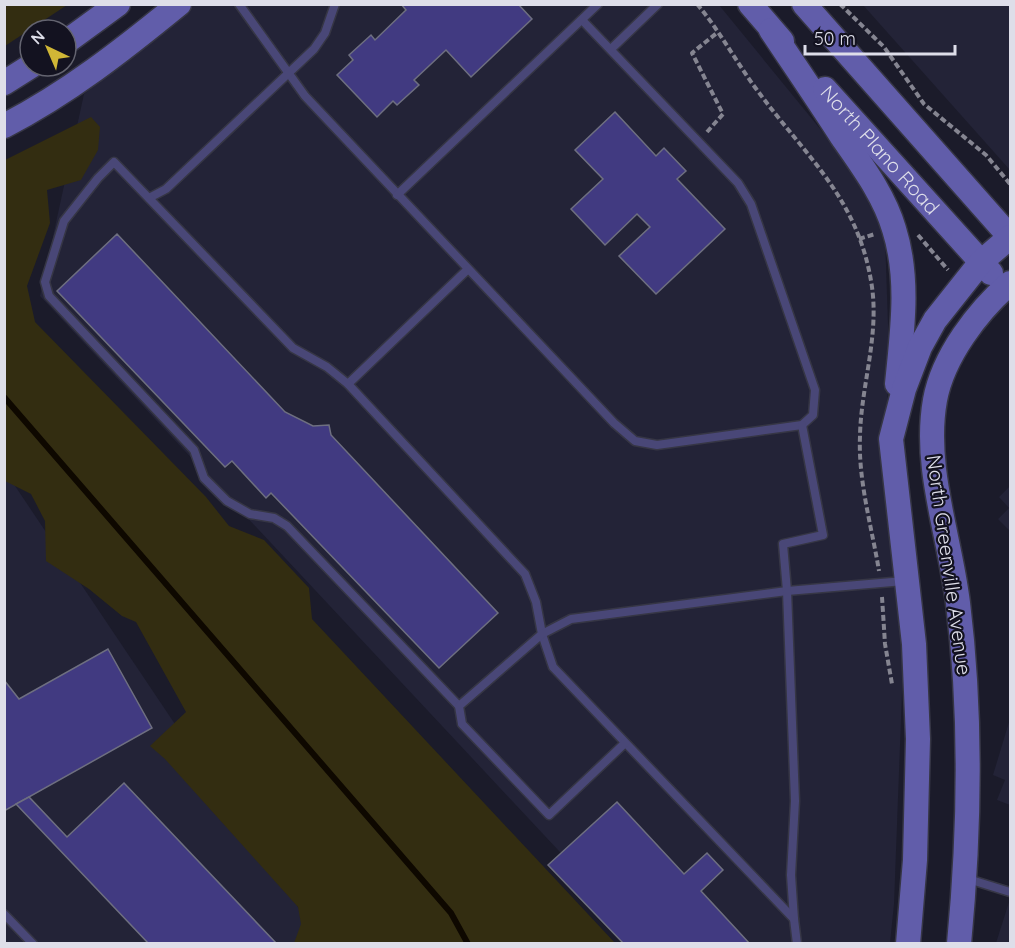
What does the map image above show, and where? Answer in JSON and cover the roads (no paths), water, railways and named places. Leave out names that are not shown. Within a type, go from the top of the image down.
[{"type":"main road","points":[[78,33],[118,4]]},
{"type":"main road","points":[[4,126],[59,94],[108,61],[179,4]]},
{"type":"main road","name":"North Plano Road","points":[[750,4],[981,262],[1008,289]]},
{"type":"main road","name":"North Plano Road","points":[[804,4],[1011,237]]},
{"type":"main road","points":[[771,30],[881,198],[894,228],[902,271],[904,326],[891,439],[914,644],[918,739],[915,860],[908,944]]},
{"type":"main road","points":[[4,83],[18,74]]},
{"type":"main road","points":[[891,439],[904,389],[920,347],[935,320],[981,262],[1011,237]]},
{"type":"main road","name":"North Greenville Avenue","points":[[959,944],[969,812],[968,717],[958,602],[934,456],[932,429],[936,398],[948,365],[967,332],[1008,289]]},
{"type":"lane","points":[[239,4],[305,96],[467,270],[614,423],[635,441],[657,445],[802,425],[813,415],[816,390],[751,204],[738,183],[582,20]]},
{"type":"lane","points":[[148,198],[166,189],[314,49],[325,33],[335,4]]},
{"type":"lane","points":[[397,195],[598,4]]},
{"type":"lane","points":[[611,49],[658,4]]},
{"type":"lane","points":[[625,743],[549,815],[462,724],[459,706],[287,526],[274,518],[250,514],[227,501],[204,478],[194,450],[49,296],[45,282],[64,221],[98,178],[114,162],[293,348],[327,367],[348,384],[525,574],[540,617],[542,634],[553,667],[794,919]]},
{"type":"lane","points":[[348,384],[467,270]]},
{"type":"lane","points":[[797,944],[791,875],[795,801],[787,591],[783,544],[823,535],[802,425]]},
{"type":"lane","points":[[459,706],[509,659],[542,634],[571,619],[787,591],[907,581]]},
{"type":"lane","points":[[965,878],[1011,892]]},
{"type":"lane","points":[[4,914],[33,944]]},
{"type":"waterway","points":[[4,397],[451,913],[468,944]]}]
